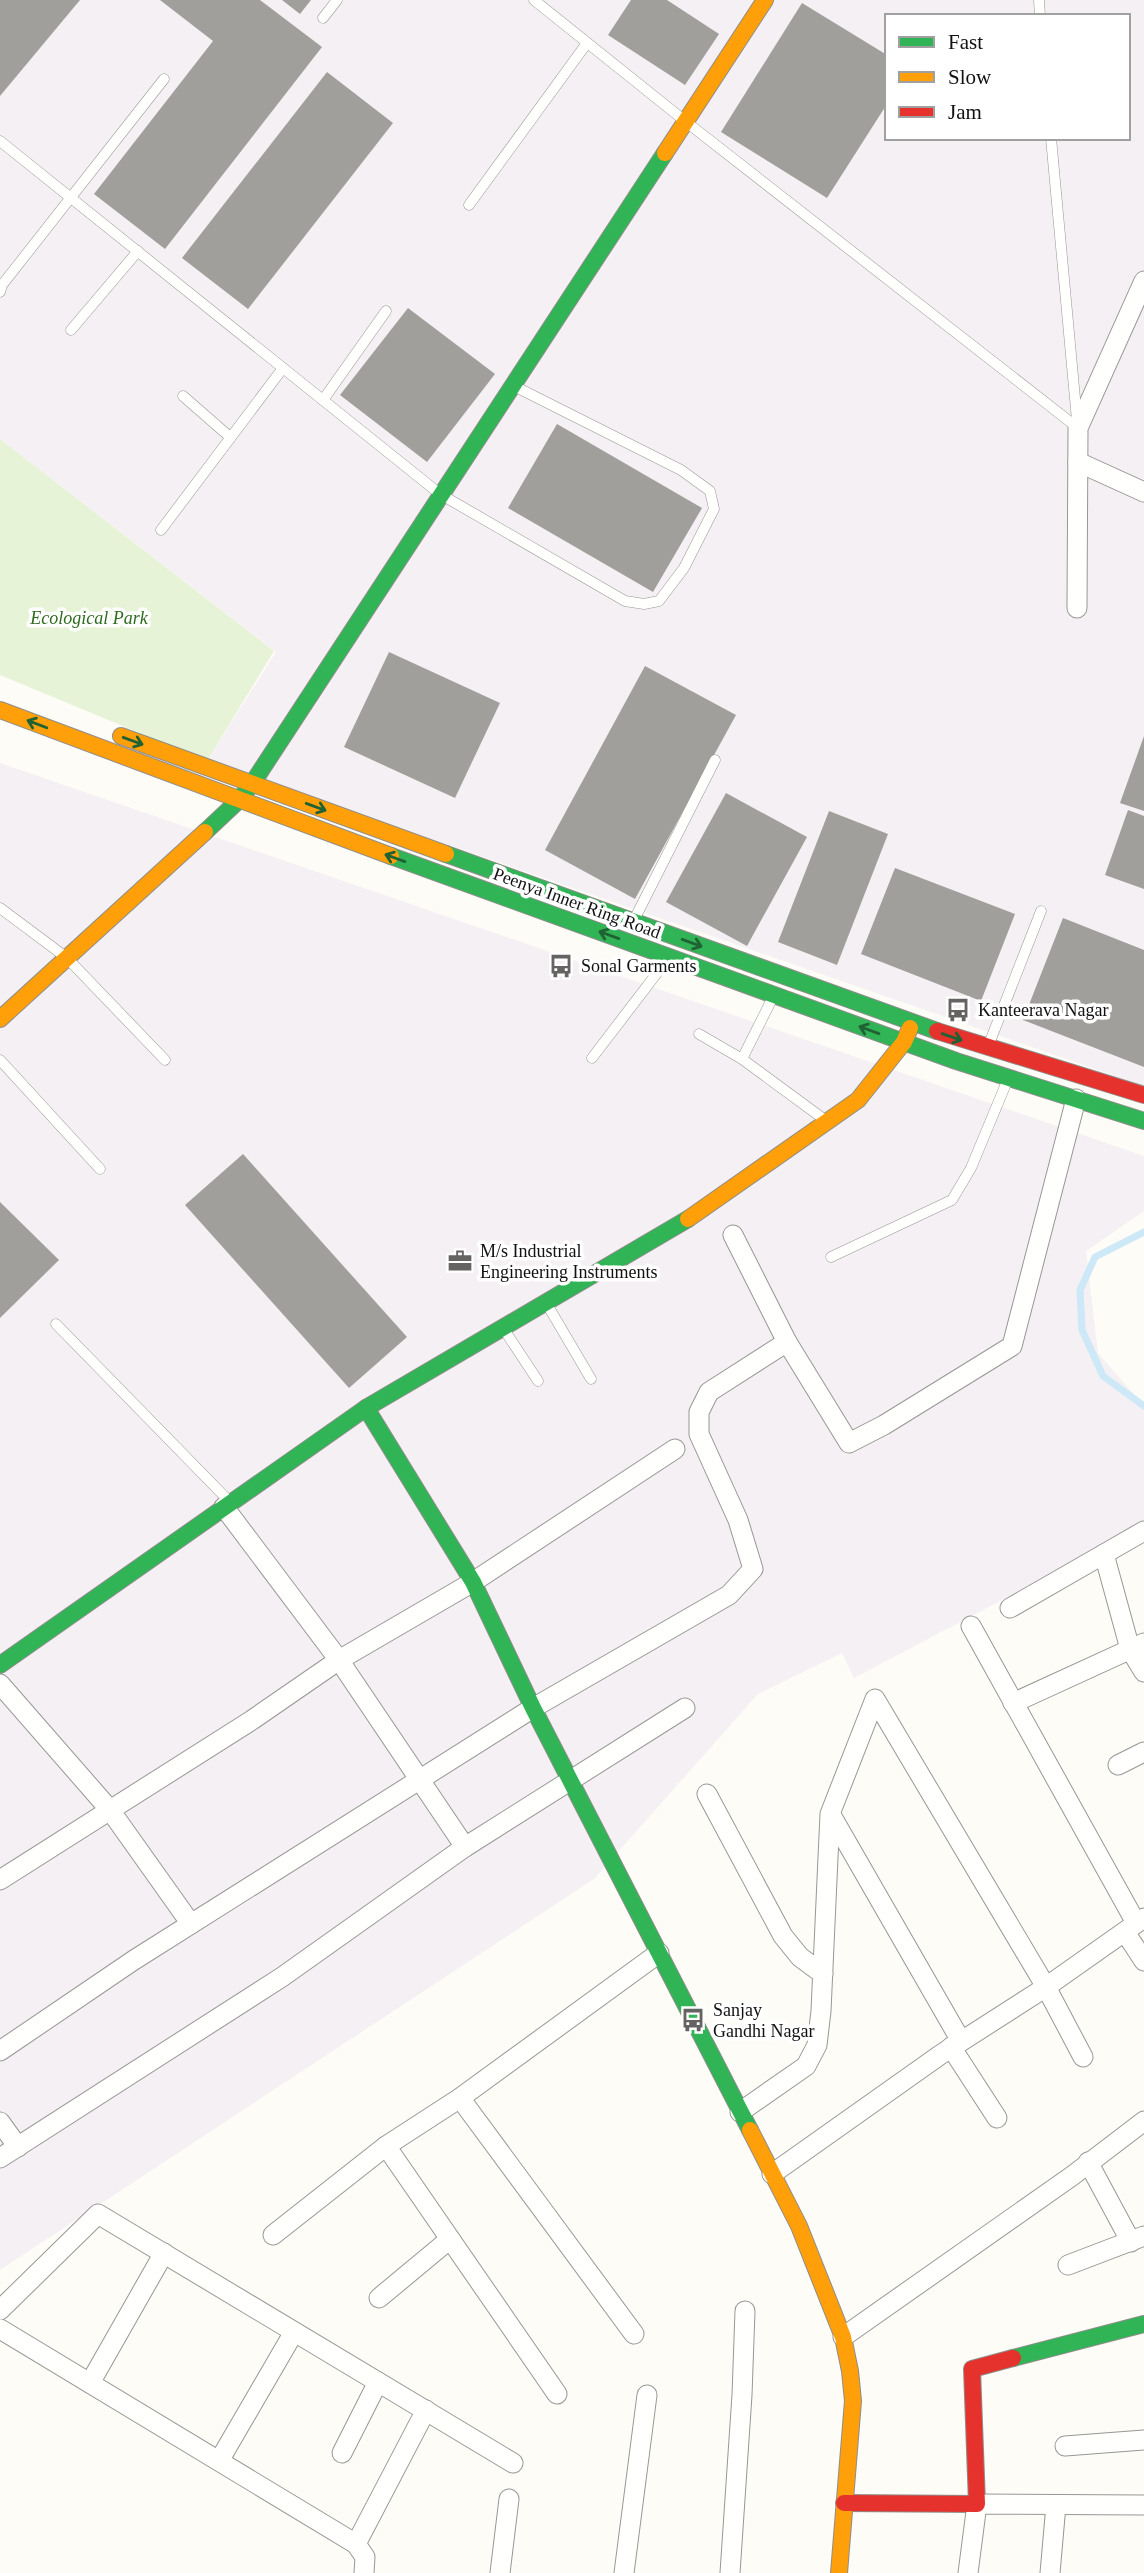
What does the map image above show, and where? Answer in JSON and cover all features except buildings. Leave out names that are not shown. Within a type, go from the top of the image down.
[{"type":"street","points":[[0,1020],[238,801],[252,784],[765,0]]},
{"type":"street","points":[[1077,608],[1078,428],[1144,281]]},
{"type":"street","points":[[1078,462],[1144,492]]},
{"type":"street","name":"Peenya Inner Ring Road","points":[[0,710],[238,801],[904,1042],[1144,1121]]},
{"type":"street","name":"Peenya Inner Ring Road","points":[[101,729],[913,1023],[1144,1095]]},
{"type":"street","points":[[0,1665],[366,1408],[705,1209],[858,1100],[904,1042],[913,1023]]},
{"type":"street","points":[[733,1235],[788,1342],[849,1443],[884,1425],[1012,1346],[1076,1099]]},
{"type":"street","points":[[0,2051],[191,1924],[533,1708],[729,1595],[752,1569],[738,1520],[699,1434],[699,1412],[709,1392],[788,1342]]},
{"type":"street","points":[[366,1408],[473,1582],[533,1708],[799,2226],[843,2337],[850,2371],[853,2401],[839,2573]]},
{"type":"street","points":[[0,1880],[252,1720],[339,1660],[473,1582],[675,1449]]},
{"type":"street","points":[[228,1505],[339,1660],[465,1847]]},
{"type":"street","points":[[1010,1608],[1144,1531]]},
{"type":"street","points":[[1104,1554],[1144,1672]]},
{"type":"street","points":[[971,1626],[1135,1925],[1144,1961]]},
{"type":"street","points":[[1013,1703],[1137,1646]]},
{"type":"street","points":[[0,1684],[110,1810],[191,1924]]},
{"type":"street","points":[[740,2112],[806,2066],[817,2045],[830,1814],[875,1699],[1046,1987],[1083,2057]]},
{"type":"street","points":[[0,2158],[282,1977],[465,1847],[685,1708]]},
{"type":"street","points":[[1118,1765],[1144,1752]]},
{"type":"street","points":[[707,1794],[783,1936],[800,1957],[823,1974]]},
{"type":"street","points":[[830,1814],[997,2118]]},
{"type":"street","points":[[772,2174],[956,2044],[1046,1987],[1135,1925]]},
{"type":"street","points":[[273,2235],[386,2146],[460,2098],[659,1953]]},
{"type":"street","points":[[460,2098],[634,2334]]},
{"type":"street","points":[[843,2337],[1072,2176],[1144,2121]]},
{"type":"street","points":[[0,2122],[18,2147]]},
{"type":"street","points":[[386,2146],[557,2394]]},
{"type":"street","points":[[1068,2265],[1138,2239],[1088,2162]]},
{"type":"street","points":[[0,2310],[98,2214],[513,2463]]},
{"type":"street","points":[[379,2298],[450,2239]]},
{"type":"street","points":[[90,2384],[164,2253]]},
{"type":"street","points":[[730,2573],[746,2311]]},
{"type":"street","points":[[968,2573],[976,2504],[972,2369],[1144,2324]]},
{"type":"street","points":[[0,2329],[356,2544],[366,2557],[364,2573]]},
{"type":"street","points":[[219,2461],[294,2332]]},
{"type":"street","points":[[342,2452],[378,2382]]},
{"type":"street","points":[[624,2573],[647,2395]]},
{"type":"street","points":[[356,2544],[426,2410]]},
{"type":"street","points":[[1065,2446],[1144,2440]]},
{"type":"street","points":[[500,2573],[509,2499]]},
{"type":"street","points":[[844,2503],[1144,2505]]},
{"type":"street","points":[[1050,2573],[1056,2505]]},
{"type":"lane","points":[[323,18],[337,0]]},
{"type":"lane","points":[[534,0],[1078,428]]},
{"type":"lane","points":[[469,205],[587,43]]},
{"type":"lane","points":[[0,292],[2,285],[164,79]]},
{"type":"lane","points":[[1051,140],[1078,428]]},
{"type":"lane","points":[[0,141],[440,494],[625,601],[644,604],[659,601],[684,568],[714,509],[710,491],[681,470],[512,385]]},
{"type":"lane","points":[[71,330],[138,251]]},
{"type":"lane","points":[[323,400],[386,311]]},
{"type":"lane","points":[[161,530],[283,368]]},
{"type":"lane","points":[[183,396],[230,437]]},
{"type":"lane","points":[[633,922],[715,760]]},
{"type":"lane","points":[[0,908],[67,958],[165,1060]]},
{"type":"lane","points":[[988,1048],[1041,911]]},
{"type":"lane","points":[[592,1058],[670,957]]},
{"type":"lane","points":[[742,1059],[774,995]]},
{"type":"lane","points":[[699,1034],[742,1059],[828,1122]]},
{"type":"lane","points":[[0,1060],[100,1169]]},
{"type":"lane","points":[[831,1257],[952,1200],[971,1168],[1009,1078]]},
{"type":"lane","points":[[546,1302],[591,1379]]},
{"type":"lane","points":[[56,1324],[228,1505]]},
{"type":"lane","points":[[503,1327],[538,1381]]},
{"type":"shaded area","points":[[0,0],[1144,0],[1144,1086],[207,761],[276,652],[0,439]]},
{"type":"shaded area","points":[[0,763],[1144,1156],[1144,1211],[1086,1251],[1098,1353],[1144,1406],[1144,1525],[854,1678],[842,1653],[758,1694],[594,1879],[0,2270]]},
{"type":"green space","name":"Ecological Park","points":[[0,439],[274,651],[207,761],[0,675]]},
{"type":"waterway","points":[[1144,1232],[1095,1257],[1080,1290],[1082,1330],[1103,1376],[1144,1406]]},
{"type":"traffic: fast","points":[[205,832],[252,784],[665,153]]},
{"type":"traffic: fast","points":[[446,854],[937,1031]]},
{"type":"traffic: fast","points":[[391,856],[956,1061],[1144,1121]]},
{"type":"traffic: fast","points":[[0,1665],[366,1408],[688,1219]]},
{"type":"traffic: fast","points":[[366,1408],[473,1582],[533,1708],[750,2130]]},
{"type":"traffic: fast","points":[[1013,2358],[1144,2324]]},
{"type":"traffic: slow","points":[[665,153],[765,0]]},
{"type":"traffic: slow","points":[[0,710],[391,856]]},
{"type":"traffic: slow","points":[[121,736],[446,854]]},
{"type":"traffic: slow","points":[[0,1019],[205,832]]},
{"type":"traffic: slow","points":[[688,1219],[858,1100],[904,1042],[910,1028]]},
{"type":"traffic: slow","points":[[750,2130],[799,2226],[843,2337],[850,2371],[853,2401],[839,2573]]},
{"type":"traffic: jam","points":[[937,1031],[1144,1095]]},
{"type":"traffic: jam","points":[[844,2503],[977,2504],[972,2369],[1013,2358]]},
{"type":"place","name":"Sonal Garments","points":[[561,966]]},
{"type":"place","name":"Kanteerava Nagar","points":[[958,1010]]},
{"type":"place","name":"M/s Industrial Engineering Instruments","points":[[460,1261]]},
{"type":"place","name":"Sanjay Gandhi Nagar","points":[[693,2020]]}]
